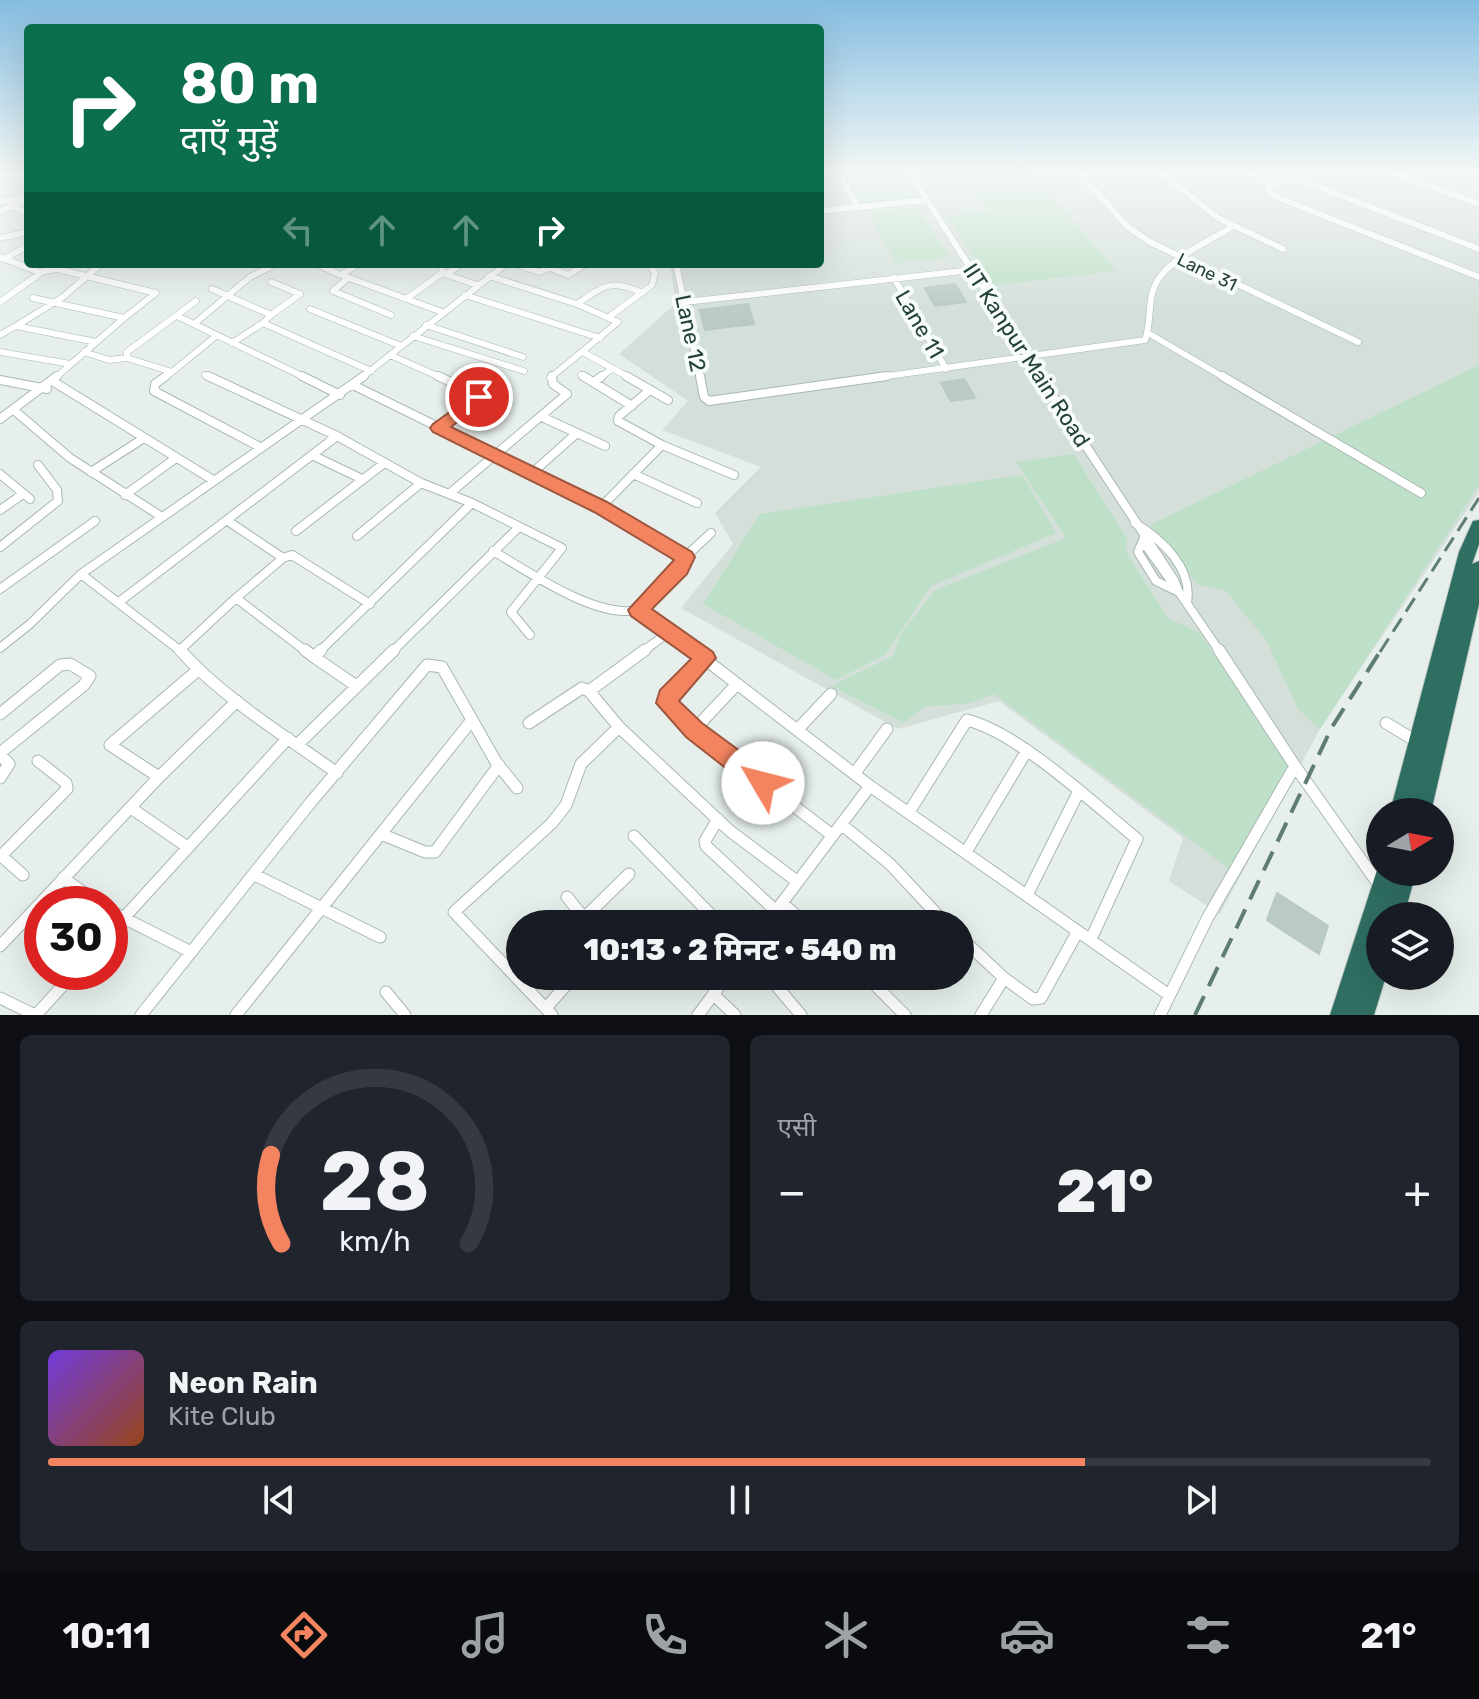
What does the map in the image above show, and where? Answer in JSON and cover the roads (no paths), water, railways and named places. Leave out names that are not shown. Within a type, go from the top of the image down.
[{"type":"highway","points":[[1404,798],[1467,552],[1479,526]]},
{"type":"highway","points":[[1423,798],[1479,568]]},
{"type":"highway","points":[[1342,1015],[1390,894]]},
{"type":"highway","points":[[1362,1015],[1370,990]]},
{"type":"street","name":"IIT Kanpur Main Road","points":[[939,219],[1234,677],[1390,894]]},
{"type":"street","name":"Lane 31","points":[[1121,219],[1128,227],[1183,260],[1358,342]]},
{"type":"street","points":[[1217,219],[1283,249]]},
{"type":"street","points":[[1333,219],[1479,277]]},
{"type":"street","points":[[1402,219],[1479,249]]},
{"type":"street","points":[[946,369],[1145,340],[1155,284],[1183,260],[1230,228]]},
{"type":"street","points":[[0,238],[24,233]]},
{"type":"street","points":[[1,258],[24,248]]},
{"type":"street","points":[[1,258],[24,266]]},
{"type":"street","points":[[29,268],[42,272]]},
{"type":"street","points":[[2,332],[54,303],[95,268]]},
{"type":"street","points":[[194,324],[250,277],[268,268]]},
{"type":"street","points":[[325,268],[442,312]]},
{"type":"street","points":[[355,268],[334,292],[391,315]]},
{"type":"street","points":[[443,268],[444,274]]},
{"type":"street","points":[[406,299],[455,268]]},
{"type":"street","points":[[0,648],[30,624],[81,574],[260,447],[340,395],[500,268]]},
{"type":"street","points":[[554,268],[572,274],[580,268]]},
{"type":"street","points":[[609,317],[654,281],[652,268]]},
{"type":"street","name":"Lane 12","points":[[677,268],[704,397],[709,401],[946,369]]},
{"type":"street","points":[[0,302],[42,272],[57,269],[156,293],[84,352],[47,389],[0,419]]},
{"type":"street","points":[[685,302],[972,270]]},
{"type":"street","points":[[444,274],[477,285]]},
{"type":"street","points":[[449,494],[567,394],[550,378],[618,323],[577,304],[489,276]]},
{"type":"street","name":"Lane 11","points":[[894,278],[946,369]]},
{"type":"street","points":[[232,343],[300,294],[271,282]]},
{"type":"street","points":[[577,304],[613,282],[620,282],[642,293]]},
{"type":"street","points":[[212,289],[271,315]]},
{"type":"street","points":[[465,295],[600,338]]},
{"type":"street","points":[[33,298],[124,318]]},
{"type":"street","points":[[127,358],[127,352],[196,301]]},
{"type":"street","points":[[310,309],[401,346]]},
{"type":"street","points":[[177,316],[340,395]]},
{"type":"street","points":[[263,323],[371,371]]},
{"type":"street","points":[[426,325],[523,357]]},
{"type":"street","points":[[16,326],[96,342]]},
{"type":"street","points":[[1148,333],[1421,493]]},
{"type":"street","points":[[216,336],[155,384],[154,391],[260,447]]},
{"type":"street","points":[[413,336],[524,371]]},
{"type":"street","points":[[0,352],[71,364]]},
{"type":"street","points":[[84,352],[109,360],[127,358],[172,372]]},
{"type":"street","points":[[583,352],[668,400]]},
{"type":"street","points":[[390,355],[479,395],[439,428]]},
{"type":"street","points":[[594,382],[612,369]]},
{"type":"street","points":[[205,375],[337,436],[421,483],[472,503],[562,548],[511,612],[530,635]]},
{"type":"street","points":[[581,375],[632,406]]},
{"type":"street","points":[[0,380],[47,389]]},
{"type":"street","points":[[54,382],[213,480]]},
{"type":"street","points":[[353,385],[601,507],[685,557]]},
{"type":"street","points":[[650,390],[618,421],[662,445],[734,475]]},
{"type":"street","points":[[15,411],[91,472],[162,517]]},
{"type":"street","points":[[542,417],[605,446]]},
{"type":"street","points":[[532,473],[577,433]]},
{"type":"street","points":[[119,602],[337,436]]},
{"type":"street","points":[[91,472],[144,438]]},
{"type":"street","points":[[601,507],[662,445]]},
{"type":"street","points":[[314,456],[362,479]]},
{"type":"street","points":[[125,495],[176,458]]},
{"type":"street","points":[[296,531],[383,464]]},
{"type":"street","points":[[0,547],[58,501],[57,490],[38,465]]},
{"type":"street","points":[[633,474],[697,503]]},
{"type":"street","points":[[0,510],[26,497],[2,479]]},
{"type":"street","points":[[357,536],[421,483]]},
{"type":"street","points":[[314,657],[472,503]]},
{"type":"street","points":[[0,589],[95,521]]},
{"type":"street","points":[[228,521],[283,558]]},
{"type":"street","points":[[1135,523],[1155,535],[1183,573],[1189,587],[1187,602]]},
{"type":"street","points":[[128,913],[186,846],[519,527]]},
{"type":"street","points":[[493,551],[605,609],[628,614],[638,610],[711,533]]},
{"type":"street","points":[[1144,537],[1138,552],[1152,578],[1179,592]]},
{"type":"street","points":[[180,650],[283,558],[295,556],[370,604]]},
{"type":"street","points":[[81,574],[180,650],[198,670],[237,701],[337,773]]},
{"type":"street","points":[[236,598],[355,685]]},
{"type":"street","points":[[638,610],[706,658],[870,786],[1169,995]]},
{"type":"street","points":[[589,691],[669,632]]},
{"type":"street","points":[[706,658],[667,700],[694,730],[832,835]]},
{"type":"street","points":[[0,714],[60,665],[70,664],[90,676],[84,685],[0,754],[9,764],[0,778]]},
{"type":"street","points":[[141,1015],[189,951],[430,664],[442,667],[499,765],[517,788]]},
{"type":"street","points":[[159,777],[110,745],[198,670]]},
{"type":"street","points":[[694,730],[737,684]]},
{"type":"street","points":[[529,723],[576,690],[582,688],[589,691],[619,727],[718,819],[798,882]]},
{"type":"street","points":[[798,729],[831,694]]},
{"type":"street","points":[[0,946],[159,777],[237,701]]},
{"type":"street","points":[[236,1015],[472,720]]},
{"type":"street","points":[[909,812],[967,720],[978,721],[1026,752],[1137,839],[1091,939]]},
{"type":"street","points":[[1386,723],[1417,741]]},
{"type":"street","points":[[564,990],[549,1012],[454,912],[552,823],[566,805],[581,764],[619,727]]},
{"type":"street","points":[[855,773],[887,729]]},
{"type":"street","points":[[966,852],[1026,752]]},
{"type":"street","points":[[23,875],[1,856],[67,789],[66,783],[38,761]]},
{"type":"street","points":[[1160,1015],[1208,917],[1293,763]]},
{"type":"street","points":[[381,834],[425,852],[435,852],[499,765]]},
{"type":"street","points":[[777,910],[870,786]]},
{"type":"street","points":[[1027,895],[1078,793]]},
{"type":"street","points":[[131,808],[186,846]]},
{"type":"street","points":[[718,819],[705,841],[706,846],[784,910]]},
{"type":"street","points":[[841,824],[890,864],[933,910]]},
{"type":"street","points":[[634,836],[706,910]]},
{"type":"street","points":[[596,910],[629,874]]},
{"type":"street","points":[[255,875],[380,937]]},
{"type":"street","points":[[63,878],[74,886]]},
{"type":"street","points":[[567,897],[577,910]]},
{"type":"street","points":[[128,923],[189,951]]},
{"type":"street","points":[[974,950],[1033,999],[1041,998],[1078,931]]},
{"type":"street","points":[[981,1015],[1004,978]]},
{"type":"street","points":[[0,998],[36,1015],[59,990]]},
{"type":"street","points":[[698,1015],[716,990]]},
{"type":"street","points":[[780,990],[801,1015]]},
{"type":"street","points":[[880,990],[905,1015]]},
{"type":"street","points":[[386,992],[399,1013]]},
{"type":"street","points":[[713,994],[735,1015]]},
{"type":"railway","points":[[1380,652],[1479,498]]},
{"type":"railway","points":[[1195,1015],[1332,727],[1381,650]]}]
